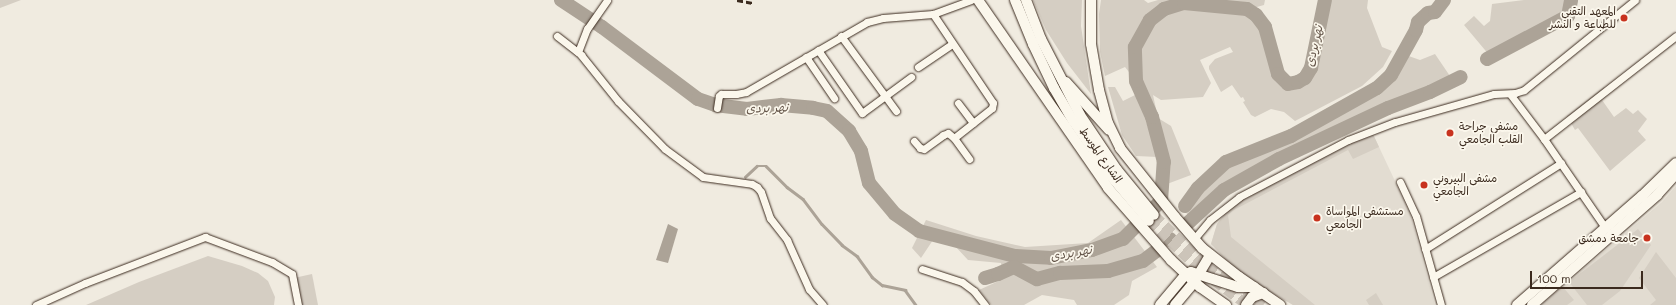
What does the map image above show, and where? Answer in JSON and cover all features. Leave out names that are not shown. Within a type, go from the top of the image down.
[{"type":"main road","name":"الشارع الموسط","points":[[978,0],[1110,175],[1152,218],[1101,148],[1080,115],[1019,0]]},
{"type":"main road","name":"الشارع الموسط","points":[[1019,0],[1051,81],[1071,125],[1108,188],[1137,222],[1186,274],[1197,278],[1226,305]]},
{"type":"main road","name":"الشارع الموسط","points":[[1091,0],[1091,44],[1102,101],[1114,136],[1128,160],[1194,239],[1210,255],[1280,305]]},
{"type":"main road","points":[[1057,71],[1114,136]]},
{"type":"main road","points":[[1517,305],[1559,267],[1606,229],[1676,163]]},
{"type":"main road","points":[[1532,305],[1656,196],[1676,174]]},
{"type":"main road","points":[[1175,305],[1197,278],[1210,255]]},
{"type":"main road","points":[[1160,305],[1186,274]]},
{"type":"main road","points":[[1197,278],[1238,287],[1254,287]]},
{"type":"main road","points":[[1246,305],[1252,297],[1264,294]]},
{"type":"street","points":[[578,52],[587,29],[607,0]]},
{"type":"street","points":[[717,108],[719,96],[721,94],[746,92],[841,36],[874,20],[933,14],[971,0]]},
{"type":"street","points":[[1194,239],[1214,216],[1239,197],[1263,183],[1348,140],[1395,122],[1494,94],[1510,94],[1529,88],[1636,0]]},
{"type":"street","points":[[933,14],[993,103],[992,108],[954,138]]},
{"type":"street","points":[[557,36],[567,46],[578,52],[618,101],[665,149],[703,176],[710,179],[752,184],[757,187],[763,197],[770,218],[787,240],[809,289],[823,305]]},
{"type":"street","points":[[841,36],[896,111]]},
{"type":"street","points":[[1544,139],[1676,36]]},
{"type":"street","points":[[918,67],[952,44]]},
{"type":"street","points":[[818,50],[862,113],[910,77]]},
{"type":"street","points":[[806,57],[834,98]]},
{"type":"street","points":[[1510,94],[1544,139],[1606,229]]},
{"type":"street","points":[[958,103],[973,123]]},
{"type":"street","points":[[914,141],[920,148],[924,149],[946,133],[950,134],[969,159]]},
{"type":"street","points":[[1425,249],[1561,163]]},
{"type":"street","points":[[1400,182],[1414,211],[1441,305]]},
{"type":"street","points":[[1433,277],[1581,192]]},
{"type":"street","points":[[36,305],[205,237],[272,262],[292,274],[298,305]]},
{"type":"street","points":[[922,269],[962,282],[974,291],[985,305]]},
{"type":"shaded area","points":[[0,0],[21,0],[0,8]]},
{"type":"shaded area","points":[[1033,0],[1082,0],[1081,26],[1091,94],[1067,63],[1046,30]]},
{"type":"shaded area","points":[[1101,0],[1144,0],[1148,3],[1158,0],[1265,0],[1264,5],[1246,10],[1256,18],[1263,29],[1272,67],[1278,78],[1284,84],[1294,88],[1310,82],[1317,64],[1329,0],[1368,0],[1367,8],[1382,47],[1392,51],[1383,67],[1362,86],[1295,121],[1284,112],[1271,109],[1255,117],[1251,115],[1243,102],[1245,101],[1243,97],[1241,98],[1232,85],[1221,92],[1209,69],[1209,66],[1215,59],[1233,52],[1230,47],[1200,60],[1211,83],[1203,97],[1161,100],[1153,95],[1158,118],[1171,126],[1191,175],[1167,184],[1168,162],[1145,88],[1136,81],[1125,67],[1105,76],[1100,52],[1099,14]]},
{"type":"shaded area","points":[[1524,0],[1569,0],[1567,15],[1490,56],[1464,25],[1474,16],[1484,26],[1490,21],[1492,4]]},
{"type":"shaded area","points":[[1403,54],[1420,60],[1435,54],[1452,79],[1387,105],[1278,155],[1222,188],[1188,216],[1186,212],[1198,188],[1228,163],[1288,138],[1376,90],[1393,74]]},
{"type":"shaded area","points":[[1108,87],[1115,87],[1123,101],[1137,94],[1158,157],[1136,156],[1122,135]]},
{"type":"shaded area","points":[[1604,87],[1609,93],[1602,100],[1614,117],[1626,108],[1633,114],[1638,110],[1647,119],[1638,131],[1646,140],[1610,171],[1578,128],[1575,130],[1567,116]]},
{"type":"shaded area","name":"مستشفى المواساة الجامعي","points":[[1372,132],[1410,213],[1435,305],[1293,305],[1211,244],[1217,224],[1232,205]]},
{"type":"shaded area","points":[[1372,132],[1379,147],[1353,159],[1348,150],[1234,210],[1228,215],[1231,237],[1315,305],[1293,305],[1241,275],[1211,244],[1217,224],[1232,205]]},
{"type":"shaded area","name":"جامعة دمشق","points":[[1676,186],[1676,305],[1541,305],[1662,202]]},
{"type":"shaded area","points":[[926,220],[976,236],[1025,247],[1088,243],[1121,220],[1157,267],[1132,281],[1129,295],[1114,305],[1077,305],[1074,300],[1042,295],[1024,305],[991,305],[979,290],[1003,279],[1001,263],[968,260],[955,246],[933,240],[921,258],[912,248]]},
{"type":"shaded area","points":[[668,224],[678,229],[668,263],[656,260]]},
{"type":"shaded area","points":[[1638,229],[1651,245],[1620,291],[1602,305],[1587,305],[1569,282]]},
{"type":"shaded area","points":[[1656,252],[1676,278],[1676,305],[1650,305],[1656,300],[1639,278]]},
{"type":"shaded area","points":[[208,256],[242,266],[258,273],[268,281],[275,297],[274,305],[86,305],[139,282]]},
{"type":"shaded area","points":[[312,274],[318,305],[300,305],[294,278]]},
{"type":"shaded area","points":[[1562,286],[1574,300],[1567,305],[1541,305]]},
{"type":"shaded area","points":[[1376,293],[1383,305],[1369,305],[1366,300]]},
{"type":"waterway","name":"نهر بردى","points":[[561,0],[602,27],[698,99],[715,105],[747,109],[781,105],[827,111],[849,131],[861,151],[869,183],[895,214],[919,231],[1015,256],[1051,258],[1092,250],[1123,239],[1161,201],[1164,162],[1152,117],[1136,81],[1135,47],[1150,20],[1164,9],[1184,3],[1247,9],[1256,15],[1265,27],[1278,74],[1288,84],[1298,82],[1305,78],[1311,68],[1325,0]]},
{"type":"waterway","points":[[1185,206],[1198,188],[1226,162],[1291,136],[1377,88],[1391,75],[1416,30],[1418,22],[1428,13],[1435,12],[1444,0]]},
{"type":"waterway","points":[[1487,59],[1568,16],[1571,0]]},
{"type":"waterway","points":[[1188,223],[1224,190],[1279,159],[1388,108],[1430,92],[1461,77]]},
{"type":"waterway","points":[[745,177],[757,166],[766,166],[787,187],[803,199],[822,224],[842,245],[857,256],[872,277],[882,285],[905,290],[916,305]]},
{"type":"waterway","points":[[985,278],[1014,267],[1037,279],[1060,273],[1108,271],[1143,261],[1159,249]]},
{"type":"tunnel","points":[[1154,215],[1207,267],[1263,305]]},
{"type":"tunnel","points":[[1149,221],[1202,272],[1247,305]]},
{"type":"railway","points":[[737,0],[753,3]]},
{"type":"place","name":"المعهد التقني للطباعة و النشر","points":[[1624,18]]},
{"type":"place","name":"مشفى جراحة القلب الجامعي","points":[[1450,133]]},
{"type":"place","name":"مشفى البيروني الجامعي","points":[[1424,185]]},
{"type":"place","name":"مستشفى المواساة الجامعي","points":[[1317,218]]},
{"type":"place","name":"جامعة دمشق","points":[[1647,238]]}]
